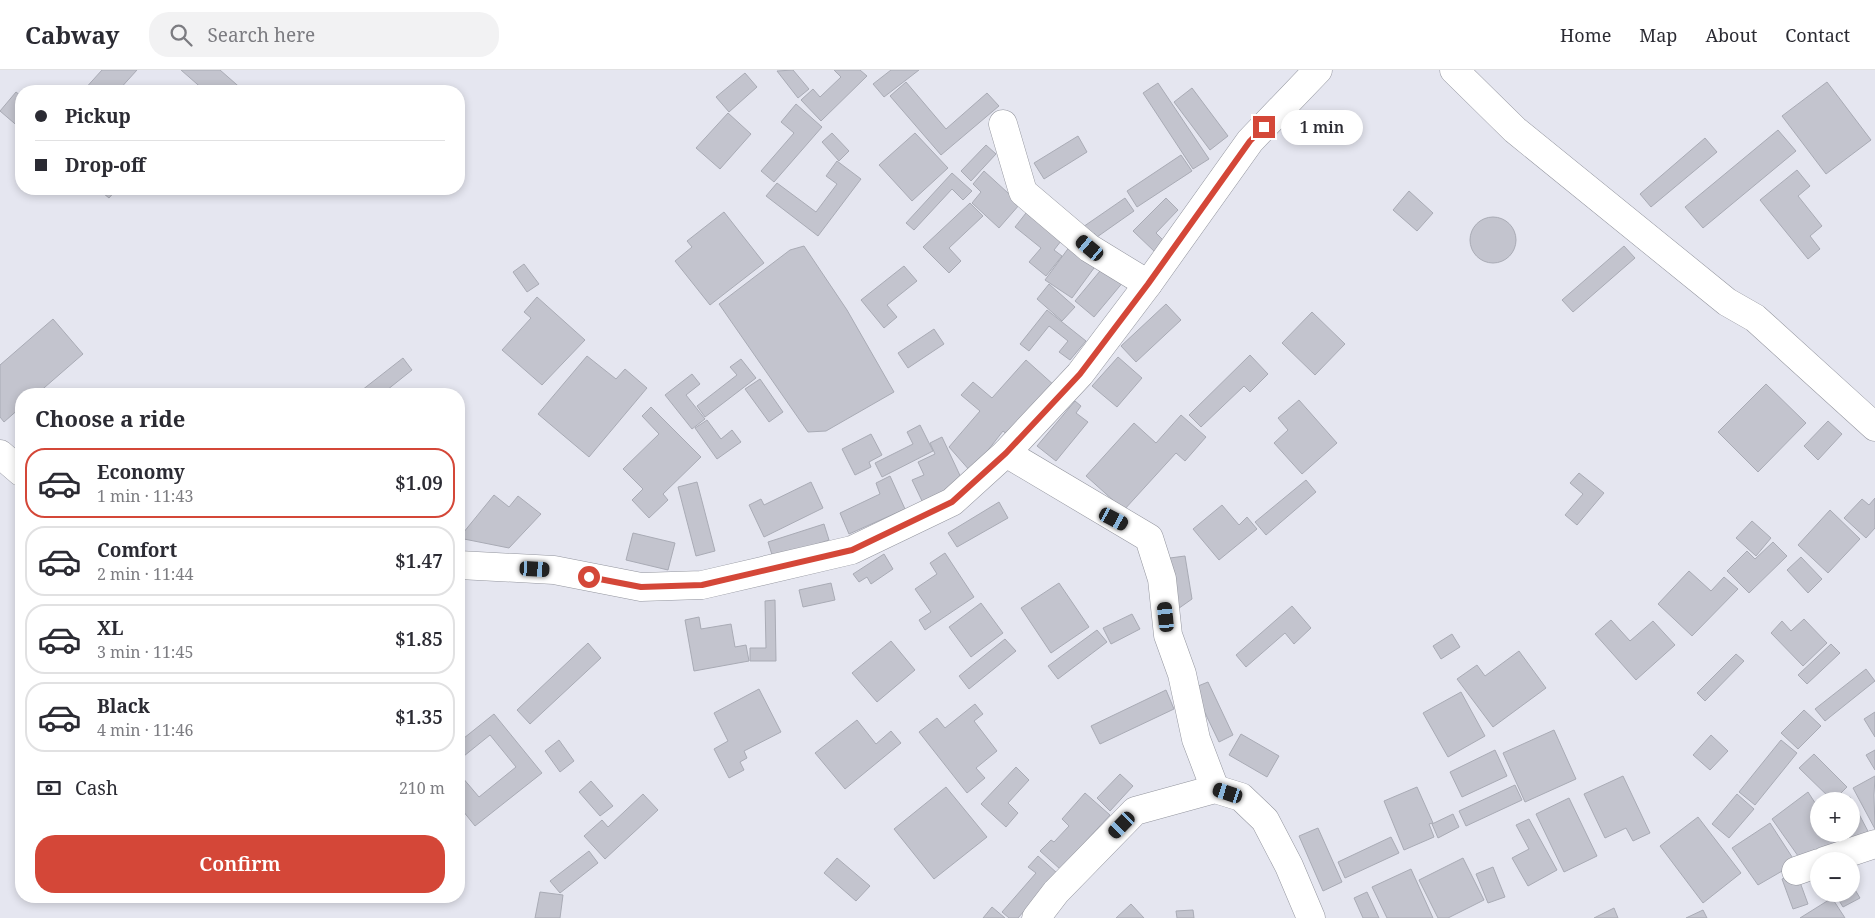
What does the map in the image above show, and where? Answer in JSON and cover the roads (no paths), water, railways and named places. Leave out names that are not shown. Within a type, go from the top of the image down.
[{"type":"street","points":[[465,565],[554,570],[641,587],[702,585],[852,550],[952,502],[1006,453],[1080,374],[1148,284],[1250,141],[1318,70]]},
{"type":"street","points":[[1454,70],[1515,130],[1727,302],[1755,318],[1875,427]]},
{"type":"street","points":[[1003,124],[1023,192],[1090,248],[1148,284]]},
{"type":"street","points":[[1006,453],[1149,538],[1162,579],[1168,636],[1182,674],[1196,739],[1215,789]]},
{"type":"street","points":[[0,454],[15,467]]},
{"type":"street","points":[[1036,918],[1056,892],[1135,811],[1215,789],[1241,798],[1265,820],[1289,866],[1311,918]]},
{"type":"street","points":[[1851,852],[1875,844]]}]
